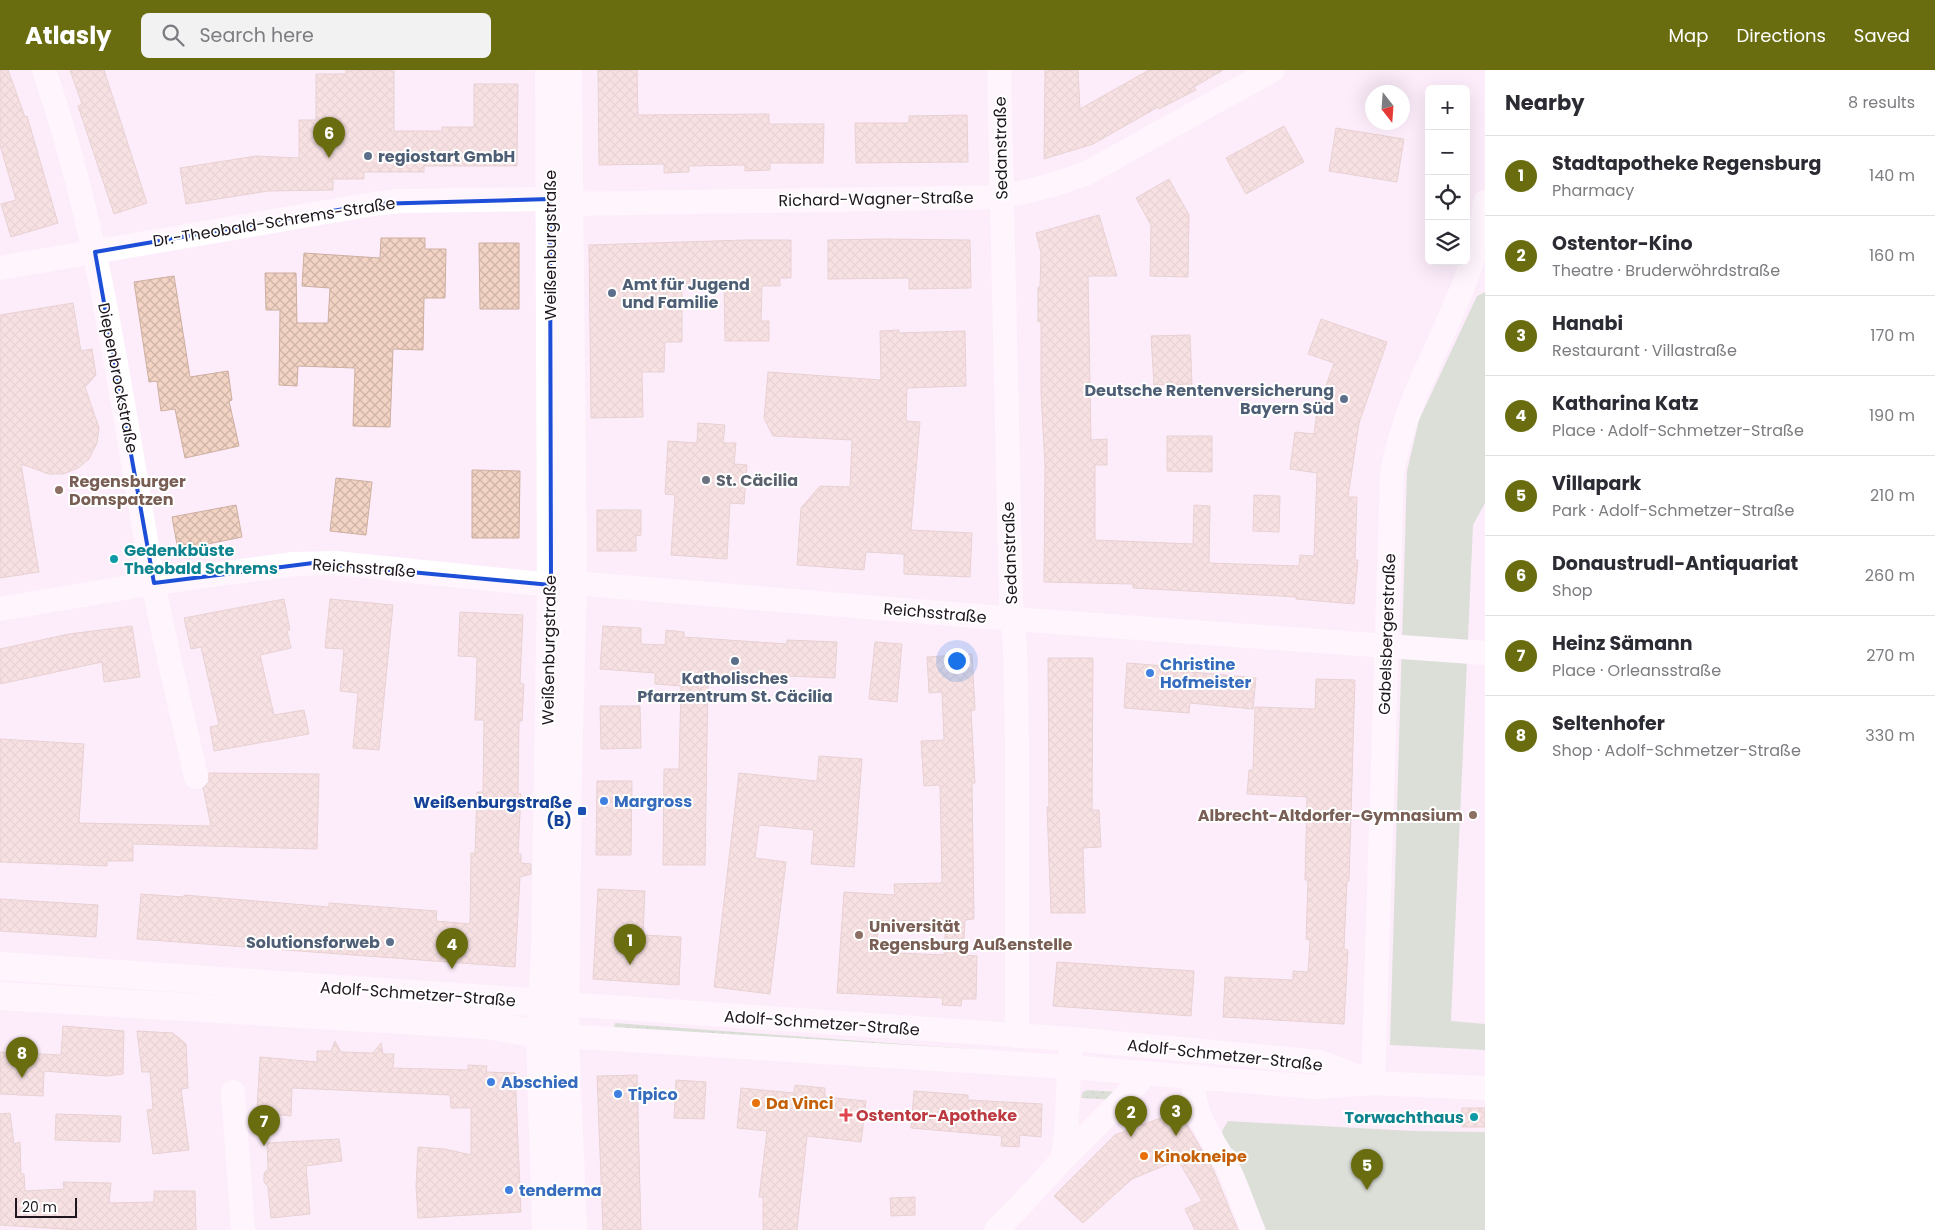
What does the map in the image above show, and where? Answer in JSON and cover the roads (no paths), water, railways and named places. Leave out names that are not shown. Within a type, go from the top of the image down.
[{"type":"main road","name":"Weißenburgstraße","points":[[549,70],[560,202]]},
{"type":"main road","name":"Weißenburgstraße","points":[[546,1230],[554,1003],[562,584],[560,202],[568,70]]},
{"type":"main road","name":"Adolf-Schmetzer-Straße","points":[[0,966],[554,1003]]},
{"type":"main road","name":"Adolf-Schmetzer-Straße","points":[[0,996],[486,1025],[520,1029],[552,1036]]},
{"type":"main road","name":"Weißenburgstraße","points":[[552,1036],[573,1230]]},
{"type":"street","name":"Diepenbrockstraße","points":[[44,70],[54,100],[95,252],[154,583],[196,777]]},
{"type":"street","name":"Sedanstraße","points":[[999,70],[1017,738],[1017,1036]]},
{"type":"street","name":"Richard-Wagner-Straße","points":[[560,202],[1002,197],[1058,184],[1085,174],[1273,70]]},
{"type":"street","name":"Dr.-Theobald-Schrems-Straße","points":[[0,268],[373,204],[400,201],[560,202]]},
{"type":"street","name":"Gabelsbergerstraße","points":[[1373,1083],[1392,474],[1402,431],[1473,259],[1485,202]]},
{"type":"street","name":"Reichsstraße","points":[[0,609],[154,583],[313,563],[1013,619],[1485,653]]},
{"type":"street","name":"Adolf-Schmetzer-Straße","points":[[554,1003],[1072,1039],[1320,1062],[1373,1083]]},
{"type":"street","name":"Adolf-Schmetzer-Straße","points":[[552,1036],[1068,1066],[1315,1087],[1373,1083]]},
{"type":"street","points":[[1062,1160],[1067,1134],[1068,1116],[1066,1100],[1072,1039]]},
{"type":"street","points":[[996,1230],[1020,1209],[1062,1160],[1122,1102],[1146,1073]]},
{"type":"street","points":[[1194,1076],[1192,1094],[1202,1121],[1230,1171],[1253,1230]]},
{"type":"street","points":[[1373,1083],[1485,1088]]},
{"type":"street","points":[[233,1092],[243,1230]]},
{"type":"place","name":"regiostart GmbH","points":[[368,156]]},
{"type":"place","name":"Donaustrudl-Antiquariat","points":[[329,158]]},
{"type":"place","name":"Amt für Jugend und Familie","points":[[612,293]]},
{"type":"place","name":"Deutsche Rentenversicherung Bayern Süd","points":[[1344,399]]},
{"type":"place","name":"St. Cäcilia","points":[[706,480]]},
{"type":"place","name":"Regensburger Domspatzen","points":[[59,490]]},
{"type":"place","name":"Gedenkbüste Theobald Schrems","points":[[114,559]]},
{"type":"place","name":"Katholisches Pfarrzentrum St. Cäcilia","points":[[735,661]]},
{"type":"place","name":"Christine Hofmeister","points":[[1150,673]]},
{"type":"place","name":"Margross","points":[[604,801]]},
{"type":"place","name":"Weißenburgstraße (B)","points":[[582,811]]},
{"type":"place","name":"Albrecht-Altdorfer-Gymnasium","points":[[1473,815]]},
{"type":"place","name":"Universität Regensburg Außenstelle","points":[[859,935]]},
{"type":"place","name":"Solutionsforweb","points":[[390,942]]},
{"type":"place","name":"Stadtapotheke Regensburg","points":[[630,965]]},
{"type":"place","name":"Katharina Katz","points":[[452,969]]},
{"type":"place","name":"Seltenhofer","points":[[22,1078]]},
{"type":"place","name":"Abschied","points":[[491,1082]]},
{"type":"place","name":"Tipico","points":[[618,1094]]},
{"type":"place","name":"Da Vinci","points":[[756,1103]]},
{"type":"place","name":"Ostentor-Apotheke","points":[[846,1115]]},
{"type":"place","name":"Torwachthaus","points":[[1474,1117]]},
{"type":"place","name":"Hanabi","points":[[1176,1136]]},
{"type":"place","name":"Ostentor-Kino","points":[[1131,1137]]},
{"type":"place","name":"Heinz Sämann","points":[[264,1146]]},
{"type":"place","name":"Kinokneipe","points":[[1144,1156]]},
{"type":"place","name":"tenderma","points":[[509,1190]]},
{"type":"place","name":"Villapark","points":[[1367,1190]]}]
